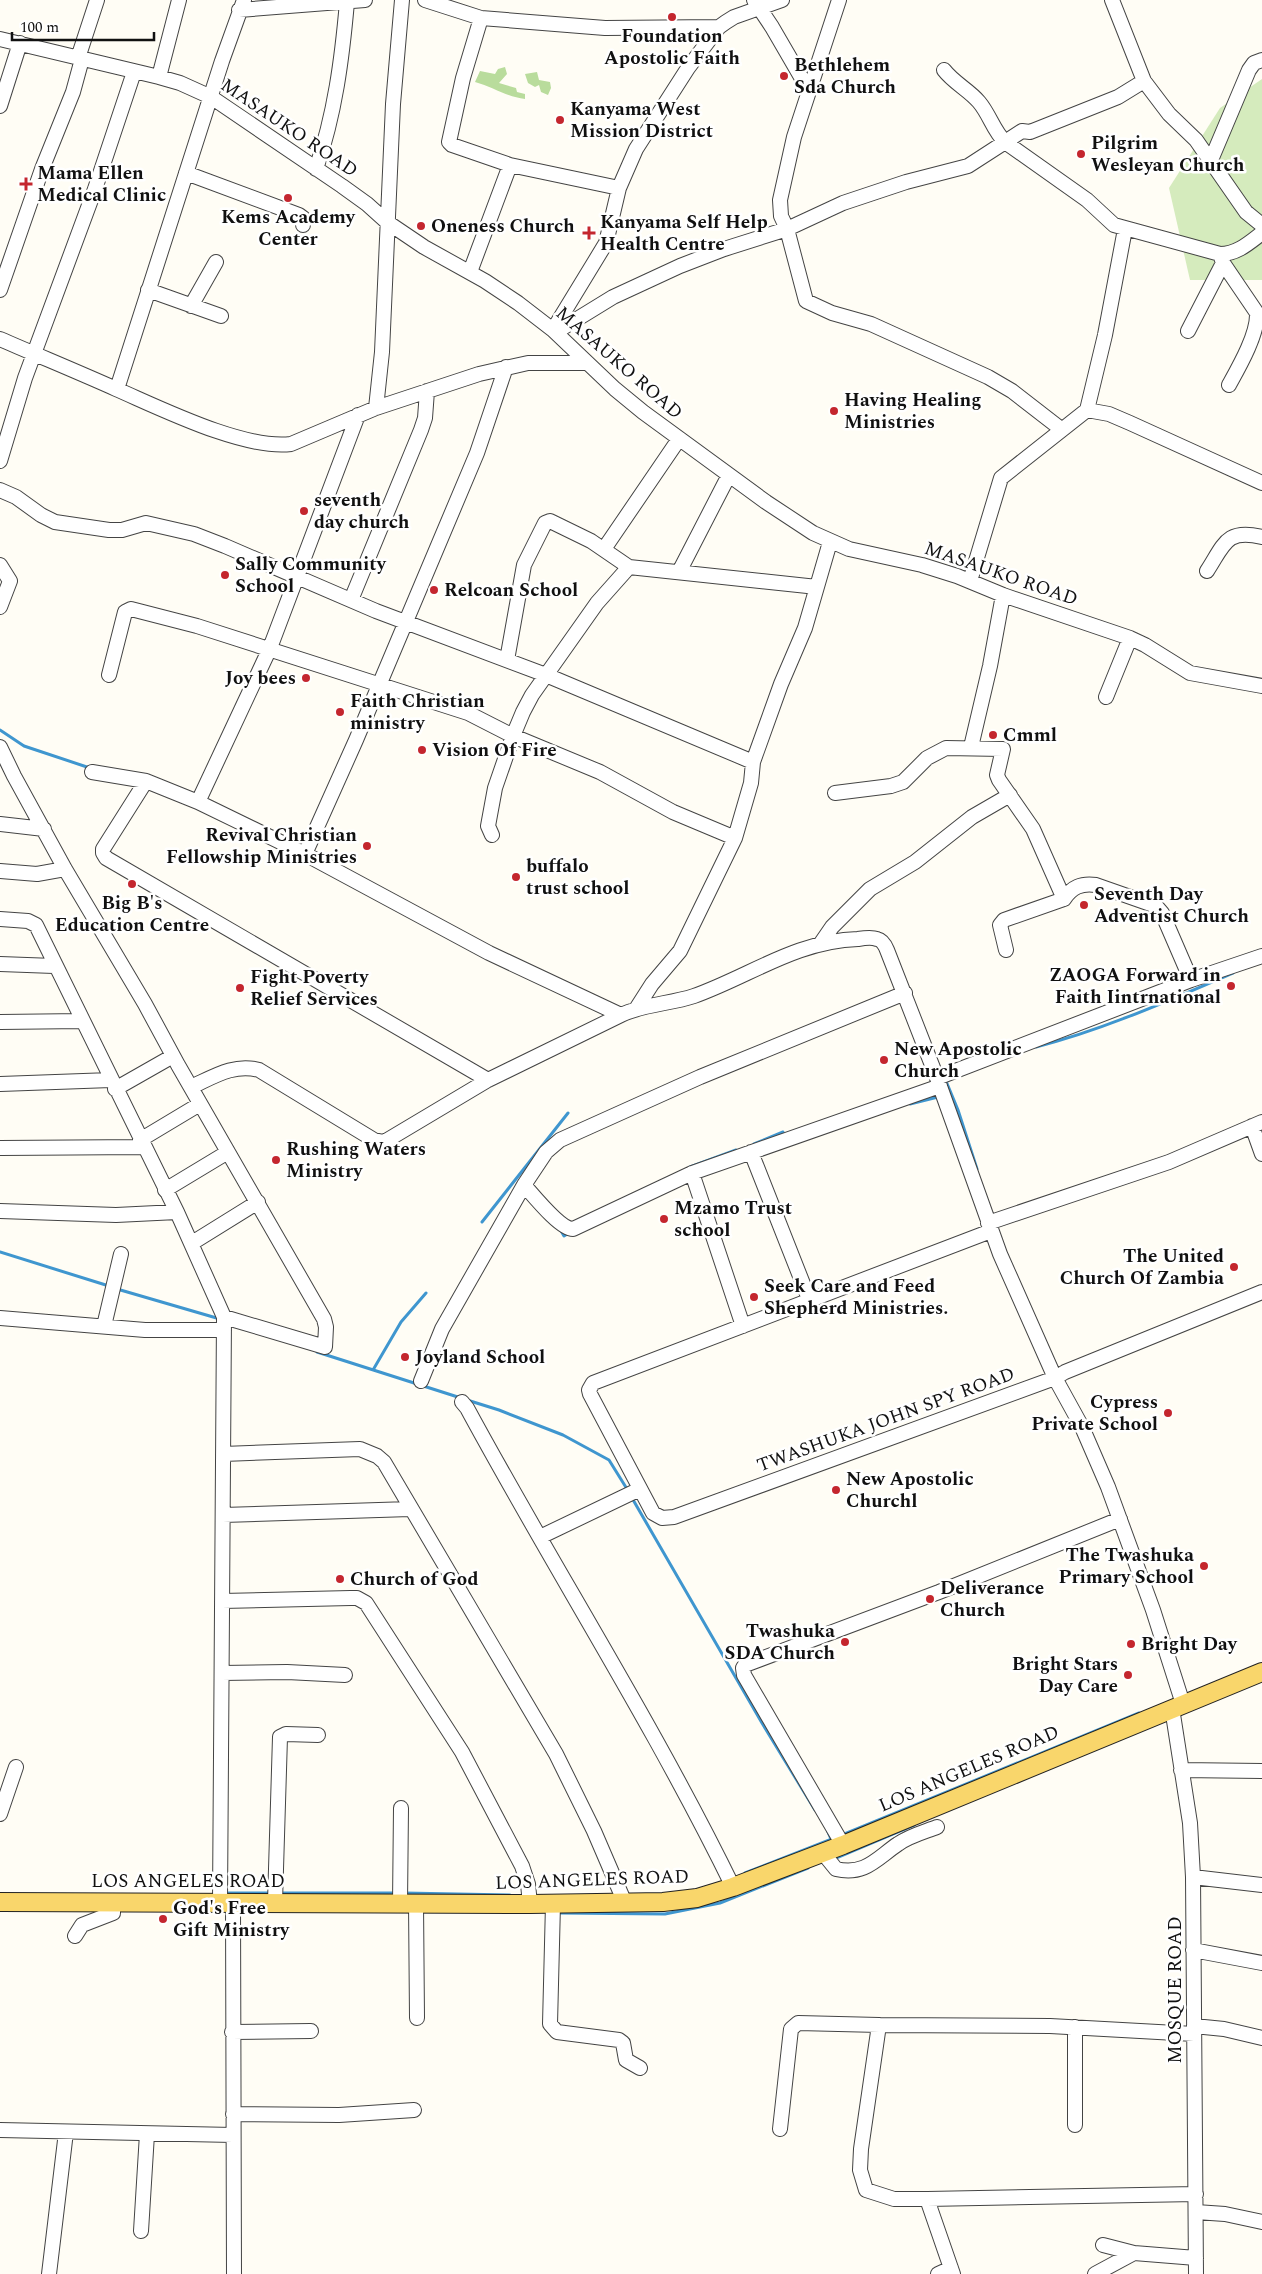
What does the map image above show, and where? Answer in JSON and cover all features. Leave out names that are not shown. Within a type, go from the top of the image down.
[{"type":"main road","name":"LOS ANGELES ROAD","points":[[0,1902],[553,1905],[683,1901],[704,1897],[823,1853],[1262,1672]]},
{"type":"street","points":[[0,290],[42,169],[74,92],[80,59],[97,0]]},
{"type":"street","points":[[159,76],[179,0]]},
{"type":"street","points":[[117,389],[242,5],[365,0]]},
{"type":"street","points":[[376,408],[382,352],[386,222],[393,104],[402,0]]},
{"type":"street","points":[[426,0],[481,18],[605,28],[719,27]]},
{"type":"street","points":[[554,331],[606,243],[619,188],[636,149],[648,128],[719,27],[756,5],[782,0]]},
{"type":"street","points":[[839,0],[828,37],[808,89],[786,165],[780,200],[781,216],[787,230],[806,301],[832,313],[871,324],[988,377],[1012,391],[1061,430]]},
{"type":"street","points":[[1112,0],[1144,81],[1169,114],[1196,140],[1246,212],[1262,225]]},
{"type":"street","points":[[316,169],[332,117],[347,2]]},
{"type":"street","points":[[756,5],[772,27],[808,89]]},
{"type":"street","points":[[481,18],[463,78],[449,142],[452,145],[510,165],[619,188]]},
{"type":"street","name":"MASAUKO ROAD","points":[[0,39],[134,72],[159,76],[211,97],[367,204],[386,222],[518,303],[554,331],[615,389],[679,439],[796,523],[830,542],[874,556],[932,568],[1003,595],[1130,638],[1145,645],[1190,673],[1262,686]]},
{"type":"street","points":[[0,106],[20,44]]},
{"type":"street","points":[[1211,160],[1249,70],[1254,63],[1262,60]]},
{"type":"street","points":[[944,70],[978,100],[987,112],[996,133],[1005,142],[1086,200],[1114,224],[1222,258],[1257,313],[1248,346],[1229,385]]},
{"type":"street","points":[[0,460],[22,385],[94,189],[134,72]]},
{"type":"street","points":[[554,331],[644,281],[724,249],[787,230],[843,203],[906,182],[968,166],[1022,131],[1030,132],[1118,97],[1144,81]]},
{"type":"street","points":[[470,272],[510,165]]},
{"type":"street","points":[[186,173],[299,215],[303,218],[304,225]]},
{"type":"street","points":[[970,581],[1001,478],[1087,410],[1105,335],[1125,228]]},
{"type":"street","points":[[1188,331],[1222,258],[1243,248],[1262,234]]},
{"type":"street","points":[[191,306],[216,262]]},
{"type":"street","points":[[148,290],[221,316]]},
{"type":"street","points":[[0,339],[211,428],[273,444],[291,444],[376,408],[506,367],[542,362],[587,362]]},
{"type":"street","points":[[305,854],[356,740],[477,453],[506,367]]},
{"type":"street","points":[[351,600],[421,430],[425,418],[427,391]]},
{"type":"street","points":[[1087,410],[1116,417],[1262,483]]},
{"type":"street","points":[[198,802],[270,648],[358,415]]},
{"type":"street","points":[[604,549],[679,439]]},
{"type":"street","points":[[679,572],[729,475]]},
{"type":"street","points":[[0,490],[16,497],[41,515],[55,522],[109,530],[122,530],[146,523],[194,534],[405,622],[546,675],[753,762]]},
{"type":"street","points":[[507,660],[524,565],[545,523],[550,521],[604,549],[629,567],[817,587]]},
{"type":"street","points":[[1206,571],[1228,538],[1240,534],[1262,537]]},
{"type":"street","points":[[636,1009],[652,984],[680,952],[735,838],[751,783],[753,762],[781,684],[806,628],[830,542]]},
{"type":"street","points":[[0,565],[6,572],[10,582],[0,607]]},
{"type":"street","points":[[492,834],[488,826],[490,810],[513,736],[532,695],[597,603],[629,567]]},
{"type":"street","points":[[971,747],[990,666],[1003,595]]},
{"type":"street","points":[[109,675],[125,612],[128,610],[189,624],[270,648],[468,713],[513,736],[593,769],[673,812],[735,838]]},
{"type":"street","points":[[1106,697],[1130,638]]},
{"type":"street","points":[[0,747],[7,776],[44,829],[65,869],[145,1004],[190,1087],[258,1202],[324,1319],[326,1327],[324,1347],[224,1323],[146,1330],[0,1318]]},
{"type":"street","points":[[835,793],[891,786],[903,782],[927,758],[946,748],[1003,749],[997,775],[1033,829],[1064,900]]},
{"type":"street","points":[[92,772],[146,781],[198,802],[305,854],[489,953],[621,1015]]},
{"type":"street","points":[[146,781],[104,849],[102,853],[106,858],[488,1080]]},
{"type":"street","points":[[821,943],[832,927],[870,889],[915,862],[972,817],[1010,795]]},
{"type":"street","points":[[0,824],[44,829]]},
{"type":"street","points":[[0,871],[37,874],[65,869]]},
{"type":"street","points":[[1006,950],[1001,922],[1064,900],[1073,888],[1086,884],[1121,892],[1156,906],[1162,914],[1191,980]]},
{"type":"street","points":[[0,919],[33,922],[177,1212],[224,1323],[222,1673],[226,1902],[232,2032],[234,2274]]},
{"type":"street","name":"MOSQUE ROAD","points":[[190,1087],[233,1069],[250,1068],[259,1070],[374,1140],[384,1142],[488,1080],[636,1009],[694,996],[763,964],[821,943],[846,939],[876,938],[884,944],[939,1082],[990,1227],[1055,1378],[1086,1435],[1120,1519],[1178,1706],[1182,1770],[1190,1823],[1193,1877],[1196,2274]]},
{"type":"street","points":[[524,1185],[561,1224],[569,1229],[573,1229],[692,1173],[939,1082],[1191,980],[1262,956]]},
{"type":"street","points":[[0,964],[54,966]]},
{"type":"street","points":[[421,1381],[442,1329],[524,1185],[546,1152],[560,1140],[726,1066],[904,993]]},
{"type":"street","points":[[0,1022],[82,1021]]},
{"type":"street","points":[[0,1084],[113,1085],[173,1056]]},
{"type":"street","points":[[0,1148],[142,1144],[200,1104]]},
{"type":"street","points":[[692,1173],[743,1326],[990,1227],[1169,1162],[1257,1124],[1262,1154]]},
{"type":"street","points":[[165,1190],[228,1152]]},
{"type":"street","points":[[751,1152],[809,1299]]},
{"type":"street","points":[[192,1244],[258,1202]]},
{"type":"street","points":[[0,1211],[116,1215],[177,1212]]},
{"type":"street","points":[[104,1326],[121,1254]]},
{"type":"street","name":"TWASHUKA JOHN SPY ROAD","points":[[743,1326],[597,1381],[590,1386],[590,1394],[640,1489],[657,1516],[669,1518],[1055,1378],[1065,1372],[1262,1292]]},
{"type":"street","points":[[462,1402],[468,1408],[506,1480],[683,1789],[733,1887]]},
{"type":"street","points":[[223,1454],[350,1450],[369,1452],[384,1462],[556,1754],[594,1830],[625,1903]]},
{"type":"street","points":[[540,1537],[640,1489]]},
{"type":"street","points":[[223,1515],[410,1509]]},
{"type":"street","points":[[843,1845],[744,1675],[743,1668],[745,1665],[939,1592],[1120,1519]]},
{"type":"street","points":[[222,1600],[357,1598],[366,1603],[466,1760],[522,1866],[528,1884],[530,1904]]},
{"type":"street","points":[[222,1673],[287,1672],[346,1675]]},
{"type":"street","points":[[275,1902],[280,1737],[286,1734],[318,1736]]},
{"type":"street","points":[[0,1814],[16,1767]]},
{"type":"street","points":[[1182,1770],[1262,1771]]},
{"type":"street","points":[[401,1808],[417,2018]]},
{"type":"street","points":[[823,1853],[836,1870],[854,1870],[871,1866],[898,1843],[937,1827]]},
{"type":"street","points":[[1193,1877],[1262,1885]]},
{"type":"street","points":[[74,1936],[82,1925],[113,1913],[113,1902]]},
{"type":"street","points":[[553,1905],[550,2024],[558,2032],[619,2040],[623,2043],[626,2060],[640,2068]]},
{"type":"street","points":[[1193,1950],[1262,1963]]},
{"type":"street","points":[[780,2129],[791,2029],[798,2022],[879,2025],[1224,2029],[1262,2038]]},
{"type":"street","points":[[879,2025],[861,2148],[860,2170],[866,2190],[894,2198],[926,2199],[1196,2194]]},
{"type":"street","points":[[1075,2027],[1075,2125]]},
{"type":"street","points":[[232,2032],[311,2031]]},
{"type":"street","points":[[233,2114],[339,2115],[414,2110]]},
{"type":"street","points":[[0,2130],[233,2135]]},
{"type":"street","points":[[49,2274],[66,2132]]},
{"type":"street","points":[[140,2231],[147,2134]]},
{"type":"street","points":[[926,2199],[952,2271],[938,2274]]},
{"type":"street","points":[[1196,2212],[1225,2214],[1262,2222]]},
{"type":"street","points":[[1103,2245],[1134,2253],[1196,2258]]},
{"type":"street","points":[[1095,2274],[1134,2253]]},
{"type":"green space","points":[[505,67],[507,74],[499,83],[516,88],[517,92],[525,94],[525,99],[475,82],[480,71],[495,74],[498,69]]},
{"type":"green space","points":[[537,72],[539,80],[550,82],[551,88],[548,95],[541,92],[539,85],[535,87],[528,83],[525,74]]},
{"type":"green space","points":[[1262,79],[1262,280],[1190,280],[1169,188],[1220,108]]},
{"type":"waterway","points":[[0,730],[24,746],[90,768]]},
{"type":"waterway","points":[[1036,1047],[1111,1023],[1233,973]]},
{"type":"waterway","points":[[948,1080],[946,1081],[958,1110],[977,1169]]},
{"type":"waterway","points":[[910,1104],[938,1097]]},
{"type":"waterway","points":[[482,1222],[568,1113]]},
{"type":"waterway","points":[[754,1144],[783,1132]]},
{"type":"waterway","points":[[690,1167],[736,1150]]},
{"type":"waterway","points":[[560,1229],[564,1236],[569,1233]]},
{"type":"waterway","points":[[0,1252],[109,1286]]},
{"type":"waterway","points":[[117,1289],[220,1319]]},
{"type":"waterway","points":[[373,1370],[401,1322],[426,1293]]},
{"type":"waterway","points":[[317,1352],[461,1398]]},
{"type":"waterway","points":[[467,1400],[499,1410],[563,1435],[609,1460],[627,1489]]},
{"type":"waterway","points":[[632,1498],[762,1723],[815,1810]]},
{"type":"waterway","points":[[842,1835],[1139,1713]]},
{"type":"waterway","points":[[836,1858],[914,1825]]},
{"type":"waterway","points":[[828,1832],[831,1839]]},
{"type":"waterway","points":[[745,1873],[832,1839]]},
{"type":"waterway","points":[[559,1913],[665,1914],[720,1903],[808,1868]]},
{"type":"waterway","points":[[225,1893],[272,1893]]},
{"type":"waterway","points":[[281,1893],[394,1893]]},
{"type":"waterway","points":[[404,1893],[510,1895]]},
{"type":"place","name":"Foundation Apostolic Faith","points":[[672,17]]},
{"type":"place","name":"Bethlehem Sda Church","points":[[784,76]]},
{"type":"place","name":"Kanyama West Mission District","points":[[560,120]]},
{"type":"place","name":"Pilgrim Wesleyan Church","points":[[1081,154]]},
{"type":"place","name":"Mama Ellen Medical Clinic","points":[[26,184]]},
{"type":"place","name":"Kems Academy Center","points":[[288,198]]},
{"type":"place","name":"Oneness Church","points":[[421,226]]},
{"type":"place","name":"Kanyama Self Help Health Centre","points":[[589,233]]},
{"type":"place","name":"Having Healing Ministries","points":[[834,411]]},
{"type":"place","name":"seventh day church","points":[[304,511]]},
{"type":"place","name":"Sally Community School","points":[[225,575]]},
{"type":"place","name":"Relcoan School","points":[[434,590]]},
{"type":"place","name":"Joy bees","points":[[306,678]]},
{"type":"place","name":"Faith Christian ministry","points":[[340,712]]},
{"type":"place","name":"Cmml","points":[[993,735]]},
{"type":"place","name":"Vision Of Fire","points":[[422,750]]},
{"type":"place","name":"Revival Christian Fellowship Ministries","points":[[367,846]]},
{"type":"place","name":"buffalo trust school","points":[[516,877]]},
{"type":"place","name":"Big B's Education Centre","points":[[132,884]]},
{"type":"place","name":"Seventh Day Adventist Church","points":[[1084,905]]},
{"type":"place","name":"ZAOGA Forward in Faith Iintrnational","points":[[1231,986]]},
{"type":"place","name":"Fight Poverty Relief Services","points":[[240,988]]},
{"type":"place","name":"New Apostolic Church","points":[[884,1060]]},
{"type":"place","name":"Rushing Waters Ministry","points":[[276,1160]]},
{"type":"place","name":"Mzamo Trust school","points":[[664,1219]]},
{"type":"place","name":"The United Church Of Zambia","points":[[1234,1267]]},
{"type":"place","name":"Seek Care and Feed Shepherd Ministries.","points":[[754,1297]]},
{"type":"place","name":"Joyland School","points":[[405,1357]]},
{"type":"place","name":"Cypress Private School","points":[[1168,1413]]},
{"type":"place","name":"New Apostolic Churchl","points":[[836,1490]]},
{"type":"place","name":"The Twashuka Primary School","points":[[1204,1566]]},
{"type":"place","name":"Church of God","points":[[340,1579]]},
{"type":"place","name":"Deliverance Church","points":[[930,1599]]},
{"type":"place","name":"Twashuka SDA Church","points":[[845,1642]]},
{"type":"place","name":"Bright Day","points":[[1131,1644]]},
{"type":"place","name":"Bright Stars Day Care","points":[[1128,1675]]},
{"type":"place","name":"God's Free Gift Ministry","points":[[163,1919]]}]
